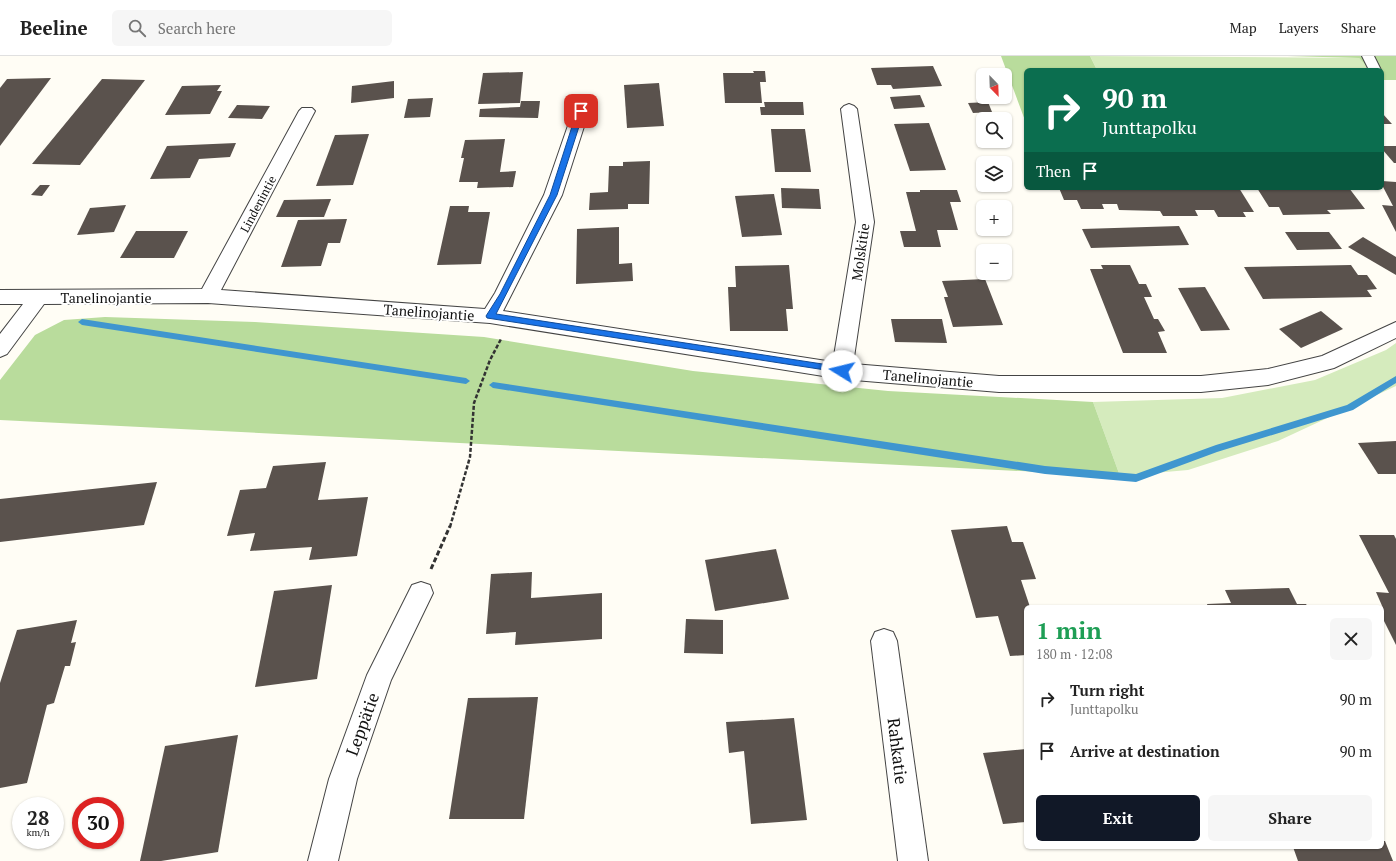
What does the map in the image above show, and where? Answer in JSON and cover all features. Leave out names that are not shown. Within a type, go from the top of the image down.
[{"type":"street","name":"Molskitie","points":[[842,371],[865,222],[849,109]]},
{"type":"street","points":[[490,316],[503,295],[553,195],[581,111]]},
{"type":"street","name":"Lindenintie","points":[[208,296],[307,112]]},
{"type":"street","name":"Tanelinojantie","points":[[0,298],[208,296],[490,316],[842,371],[999,384],[1201,384],[1268,377],[1327,363],[1396,330]]},
{"type":"street","points":[[0,349],[40,298]]},
{"type":"street","name":"Leppätie","points":[[322,861],[343,779],[380,675],[421,593]]},
{"type":"street","name":"Rahkatie","points":[[884,641],[913,861]]},
{"type":"lane","points":[[1368,56],[1375,68]]},
{"type":"path","points":[[421,593],[450,526],[470,457],[474,403],[490,360],[512,319]]},
{"type":"green space","points":[[1001,56],[1090,56],[1096,68],[1024,68],[1024,118],[1012,85],[1012,68],[1005,68]]},
{"type":"green space","points":[[1090,56],[1359,58],[1368,68],[1096,68]]},
{"type":"green space","points":[[1287,56],[1396,56],[1396,80],[1384,80],[1384,68],[1368,68],[1359,58]]},
{"type":"green space","points":[[105,317],[255,322],[484,337],[693,371],[888,391],[1093,402],[1120,476],[0,420],[0,380],[35,335],[64,320]]},
{"type":"green space","points":[[1396,343],[1396,386],[1278,441],[1188,470],[1120,476],[1093,402],[1222,398],[1315,380],[1386,350]]},
{"type":"building","points":[[933,66],[942,86],[893,89],[891,85],[877,85],[871,68]]},
{"type":"building","points":[[753,71],[765,71],[766,82],[760,82],[762,103],[725,103],[723,73],[754,73]]},
{"type":"building","points":[[523,72],[520,103],[478,104],[483,73]]},
{"type":"building","points":[[51,78],[0,146],[0,88],[7,79]]},
{"type":"building","points":[[102,79],[145,80],[80,165],[32,164]]},
{"type":"building","points":[[394,81],[394,98],[351,103],[352,86]]},
{"type":"building","points":[[659,83],[664,126],[627,128],[624,85]]},
{"type":"building","points":[[221,85],[217,91],[222,91],[210,114],[165,115],[182,86]]},
{"type":"building","points":[[920,95],[925,107],[894,109],[890,97]]},
{"type":"building","points":[[433,98],[430,117],[404,118],[408,99]]},
{"type":"building","points":[[521,101],[540,101],[538,118],[479,117],[480,109],[520,107]]},
{"type":"building","points":[[764,102],[803,102],[804,115],[761,115],[760,107],[765,107]]},
{"type":"building","points":[[968,103],[989,104],[992,112],[973,113]]},
{"type":"building","points":[[237,105],[270,106],[262,119],[228,118]]},
{"type":"building","points":[[1384,115],[1392,124],[1384,124]]},
{"type":"building","points":[[929,123],[946,170],[910,171],[894,124]]},
{"type":"building","points":[[771,129],[805,129],[811,172],[775,172]]},
{"type":"building","points":[[369,134],[353,185],[316,186],[335,135]]},
{"type":"building","points":[[505,139],[500,172],[516,171],[513,187],[477,188],[478,182],[459,182],[464,158],[461,158],[465,140]]},
{"type":"building","points":[[236,143],[230,157],[199,159],[190,178],[150,179],[167,146]]},
{"type":"building","points":[[1384,146],[1396,146],[1396,163],[1394,163],[1384,151]]},
{"type":"building","points":[[650,161],[649,204],[628,204],[628,209],[589,210],[590,193],[608,192],[609,166],[623,166],[623,162]]},
{"type":"building","points":[[1384,181],[1396,182],[1396,232],[1382,205],[1393,206],[1384,189]]},
{"type":"building","points":[[40,185],[50,185],[42,196],[31,195]]},
{"type":"building","points":[[781,188],[819,189],[821,209],[782,208]]},
{"type":"building","points":[[920,190],[957,190],[961,202],[950,202],[958,230],[937,230],[941,247],[904,247],[900,231],[916,231],[906,192],[920,192]]},
{"type":"building","points":[[1060,190],[1240,190],[1254,212],[1243,212],[1246,217],[1218,217],[1214,210],[1195,210],[1198,216],[1163,216],[1160,211],[1119,210],[1117,204],[1102,204],[1104,209],[1081,209],[1077,200],[1064,200]]},
{"type":"building","points":[[1258,190],[1351,190],[1365,209],[1327,210],[1331,214],[1283,215],[1279,207],[1269,207]]},
{"type":"building","points":[[774,194],[782,235],[742,237],[735,196]]},
{"type":"building","points":[[331,199],[324,217],[276,217],[284,200]]},
{"type":"building","points":[[126,205],[114,232],[77,235],[90,208]]},
{"type":"building","points":[[450,206],[469,206],[468,212],[490,212],[481,264],[437,265]]},
{"type":"building","points":[[347,219],[340,243],[328,243],[321,266],[281,267],[298,220]]},
{"type":"building","points":[[1179,226],[1189,245],[1091,248],[1082,229]]},
{"type":"building","points":[[619,227],[619,264],[632,263],[633,281],[576,284],[577,229]]},
{"type":"building","points":[[136,231],[188,231],[174,258],[120,258]]},
{"type":"building","points":[[1285,232],[1329,232],[1342,249],[1297,250]]},
{"type":"building","points":[[1363,237],[1396,257],[1396,275],[1348,247]]},
{"type":"building","points":[[789,265],[793,309],[786,309],[788,331],[730,331],[728,287],[736,287],[735,266]]},
{"type":"building","points":[[1101,265],[1130,265],[1139,284],[1146,284],[1152,297],[1144,297],[1154,319],[1158,319],[1165,331],[1158,332],[1167,353],[1123,353],[1090,269],[1103,269]]},
{"type":"building","points":[[1351,265],[1358,275],[1367,275],[1377,289],[1367,290],[1372,297],[1263,299],[1244,267]]},
{"type":"building","points":[[985,280],[1003,325],[953,327],[944,297],[948,297],[942,281]]},
{"type":"building","points":[[1205,287],[1230,330],[1201,331],[1178,288]]},
{"type":"building","points":[[1321,311],[1343,329],[1301,348],[1279,329]]},
{"type":"building","points":[[891,319],[942,319],[947,343],[895,342]]},
{"type":"building","points":[[1396,441],[1396,474],[1378,474],[1358,443]]},
{"type":"building","points":[[326,462],[318,500],[368,497],[357,556],[309,560],[312,547],[250,551],[255,533],[227,536],[240,490],[266,488],[273,466]]},
{"type":"building","points":[[157,482],[144,525],[0,542],[0,499]]},
{"type":"building","points":[[1007,526],[1012,542],[1023,542],[1036,579],[1021,580],[1029,605],[1024,605],[1024,655],[1010,656],[998,616],[976,618],[951,530]]},
{"type":"building","points":[[1359,535],[1394,535],[1396,539],[1396,645],[1384,621],[1384,605],[1382,605],[1376,592],[1389,593]]},
{"type":"building","points":[[776,549],[789,599],[715,611],[705,560]]},
{"type":"building","points":[[532,572],[531,598],[602,593],[602,639],[515,645],[516,632],[486,634],[491,574]]},
{"type":"building","points":[[332,585],[317,679],[255,687],[274,591]]},
{"type":"building","points":[[1289,588],[1297,604],[1307,605],[1207,605],[1231,603],[1225,590]]},
{"type":"building","points":[[686,619],[723,620],[723,654],[684,653]]},
{"type":"building","points":[[77,620],[71,643],[76,642],[70,666],[65,666],[54,703],[47,705],[27,783],[0,788],[0,683],[17,630]]},
{"type":"building","points":[[538,697],[524,819],[449,819],[468,698]]},
{"type":"building","points":[[794,718],[807,820],[751,824],[744,751],[729,753],[726,722]]},
{"type":"building","points":[[238,735],[218,852],[161,861],[140,861],[165,746]]},
{"type":"building","points":[[1024,749],[1024,822],[1003,824],[983,753]]},
{"type":"building","points":[[1385,841],[1393,861],[1298,861],[1294,849],[1384,849]]},
{"type":"waterway","points":[[82,322],[466,381]]},
{"type":"waterway","points":[[493,385],[1045,470],[1136,478],[1216,449],[1350,408],[1396,379]]},
{"type":"route","points":[[581,111],[553,195],[503,295],[490,316],[842,371]]}]
